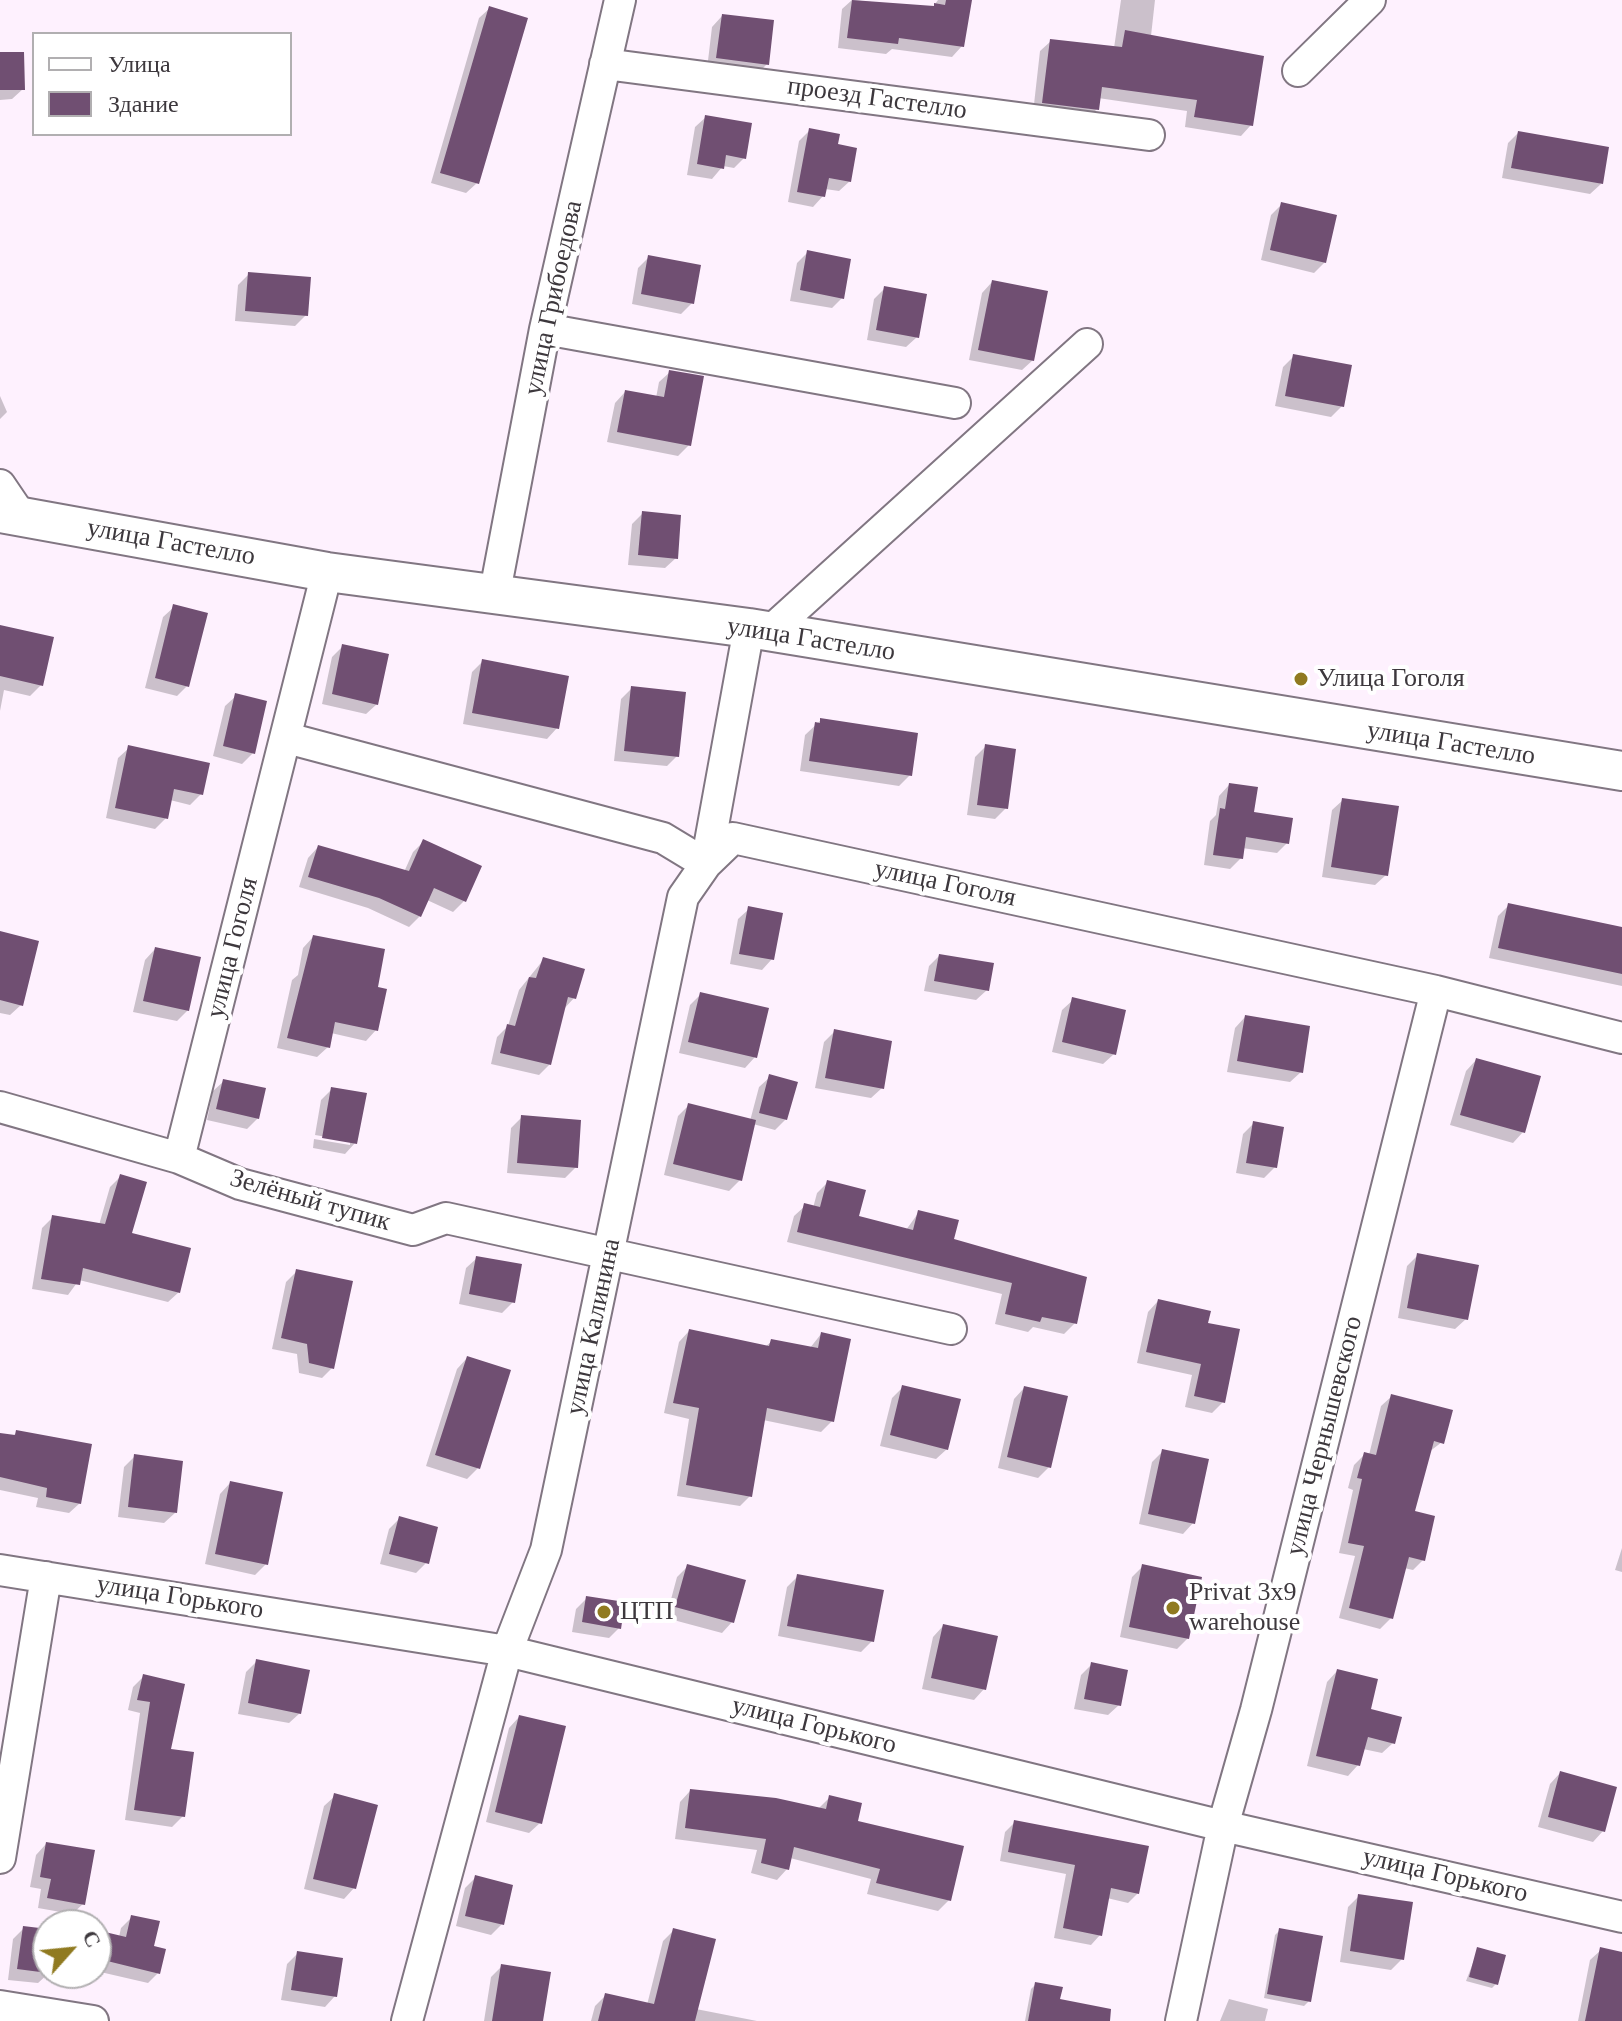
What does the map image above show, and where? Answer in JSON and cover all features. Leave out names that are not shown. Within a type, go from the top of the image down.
[{"type":"main road","name":"улица Гастелло","points":[[10,515],[327,572],[494,597],[758,630],[1622,771]]},
{"type":"street","name":"улица Грибоедова","points":[[494,597],[545,329],[620,0]]},
{"type":"street","points":[[1298,71],[1370,0]]},
{"type":"street","name":"проезд Гастелло","points":[[605,64],[1149,135]]},
{"type":"street","points":[[545,329],[955,403]]},
{"type":"street","points":[[758,630],[1087,344]]},
{"type":"street","points":[[0,485],[10,515]]},
{"type":"street","name":"улица Гоголя","points":[[179,1158],[327,572]]},
{"type":"street","name":"улица Калинина","points":[[407,2021],[507,1651],[546,1550],[683,897],[706,864],[758,630]]},
{"type":"street","points":[[287,738],[663,838],[706,864]]},
{"type":"street","name":"улица Гоголя","points":[[706,864],[733,838],[1436,991],[1622,1038]]},
{"type":"street","name":"улица Чернышевского","points":[[1181,2021],[1223,1826],[1256,1710],[1436,991]]},
{"type":"street","name":"Зелёный тупик","points":[[0,1107],[179,1158],[240,1184],[413,1230],[446,1218],[951,1329]]},
{"type":"street","name":"улица Горького","points":[[0,1570],[507,1651],[1223,1826],[1622,1917]]},
{"type":"street","points":[[0,1858],[46,1577]]},
{"type":"street","points":[[0,2006],[93,2021]]},
{"type":"building","points":[[852,0],[934,6],[934,3],[945,5],[946,0],[972,0],[964,47],[899,38],[898,44],[847,38]]},
{"type":"building","points":[[489,6],[528,18],[479,184],[440,173]]},
{"type":"building","points":[[722,14],[774,20],[769,65],[716,58]]},
{"type":"building","points":[[1125,30],[1264,56],[1253,126],[1194,117],[1197,100],[1102,87],[1099,110],[1042,103],[1050,39],[1122,47]]},
{"type":"building","points":[[0,52],[24,52],[25,90],[0,90]]},
{"type":"building","points":[[705,115],[752,123],[746,159],[726,155],[724,169],[697,164]]},
{"type":"building","points":[[809,128],[840,134],[838,144],[857,148],[851,182],[829,178],[825,197],[797,192]]},
{"type":"building","points":[[1518,131],[1609,147],[1603,184],[1511,168]]},
{"type":"building","points":[[1281,202],[1337,215],[1326,263],[1270,250]]},
{"type":"building","points":[[807,250],[851,259],[844,299],[800,290]]},
{"type":"building","points":[[648,255],[701,265],[694,304],[641,294]]},
{"type":"building","points":[[248,272],[311,277],[308,316],[245,311]]},
{"type":"building","points":[[992,280],[1048,291],[1034,361],[978,350]]},
{"type":"building","points":[[884,286],[927,294],[919,338],[876,330]]},
{"type":"building","points":[[1293,354],[1352,365],[1344,407],[1285,396]]},
{"type":"building","points":[[669,370],[704,376],[691,446],[617,432],[625,390],[664,397]]},
{"type":"building","points":[[642,511],[681,515],[678,559],[638,555]]},
{"type":"building","points":[[173,604],[208,613],[189,687],[155,678]]},
{"type":"building","points":[[0,625],[54,637],[43,686],[0,676]]},
{"type":"building","points":[[342,644],[389,654],[378,705],[332,694]]},
{"type":"building","points":[[482,659],[569,676],[559,729],[472,713]]},
{"type":"building","points":[[631,686],[686,692],[679,757],[624,751]]},
{"type":"building","points":[[235,693],[267,701],[255,754],[223,746]]},
{"type":"building","points":[[820,718],[918,733],[912,776],[809,761],[815,722],[820,723]]},
{"type":"building","points":[[985,744],[1016,749],[1008,809],[977,805]]},
{"type":"building","points":[[128,745],[210,763],[203,795],[174,789],[168,819],[115,808]]},
{"type":"building","points":[[1229,783],[1258,787],[1254,812],[1293,818],[1289,844],[1246,837],[1243,859],[1213,855],[1220,808],[1225,809]]},
{"type":"building","points":[[1342,798],[1399,806],[1388,876],[1331,867]]},
{"type":"building","points":[[423,839],[482,866],[466,902],[434,888],[421,917],[379,898],[308,877],[318,845],[409,871]]},
{"type":"building","points":[[1508,903],[1622,927],[1622,974],[1498,948]]},
{"type":"building","points":[[748,906],[783,913],[774,960],[739,954]]},
{"type":"building","points":[[0,931],[39,941],[23,1006],[0,1000]]},
{"type":"building","points":[[313,935],[385,949],[378,987],[387,989],[378,1031],[335,1022],[330,1048],[287,1038]]},
{"type":"building","points":[[155,947],[201,957],[189,1011],[143,1001]]},
{"type":"building","points":[[939,954],[994,963],[989,991],[934,981]]},
{"type":"building","points":[[543,957],[585,969],[576,999],[568,997],[551,1065],[500,1053],[507,1024],[515,1026],[529,977],[536,978]]},
{"type":"building","points":[[700,992],[769,1008],[757,1058],[688,1042]]},
{"type":"building","points":[[1072,997],[1126,1010],[1116,1055],[1062,1042]]},
{"type":"building","points":[[1245,1015],[1310,1026],[1303,1073],[1237,1061]]},
{"type":"building","points":[[834,1029],[892,1041],[884,1089],[825,1078]]},
{"type":"building","points":[[1476,1058],[1541,1076],[1525,1133],[1460,1115]]},
{"type":"building","points":[[769,1074],[798,1082],[787,1120],[759,1113]]},
{"type":"building","points":[[223,1079],[266,1088],[259,1119],[216,1109]]},
{"type":"building","points":[[331,1087],[367,1093],[357,1144],[322,1138]]},
{"type":"building","points":[[688,1103],[756,1120],[742,1181],[673,1164]]},
{"type":"building","points":[[521,1115],[581,1120],[578,1168],[517,1163]]},
{"type":"building","points":[[1253,1121],[1284,1127],[1277,1168],[1246,1163]]},
{"type":"building","points":[[120,1174],[147,1182],[132,1233],[191,1248],[180,1293],[83,1268],[80,1285],[41,1279],[52,1215],[105,1224]]},
{"type":"building","points":[[827,1180],[866,1190],[859,1216],[913,1230],[918,1210],[959,1220],[954,1239],[1087,1277],[1077,1324],[1042,1317],[1040,1322],[1005,1314],[1012,1283],[797,1232],[804,1203],[820,1207]]},
{"type":"building","points":[[1417,1253],[1479,1265],[1468,1320],[1407,1308]]},
{"type":"building","points":[[476,1256],[522,1264],[515,1303],[469,1294]]},
{"type":"building","points":[[296,1269],[353,1281],[334,1369],[309,1363],[307,1344],[281,1338]]},
{"type":"building","points":[[1158,1299],[1211,1311],[1208,1323],[1240,1329],[1225,1403],[1194,1396],[1201,1364],[1146,1352]]},
{"type":"building","points":[[689,1329],[769,1346],[771,1339],[818,1348],[821,1332],[851,1339],[834,1422],[767,1408],[752,1497],[686,1485],[699,1408],[673,1403]]},
{"type":"building","points":[[467,1356],[511,1370],[480,1469],[435,1455]]},
{"type":"building","points":[[902,1385],[961,1399],[948,1450],[890,1435]]},
{"type":"building","points":[[1024,1386],[1068,1396],[1051,1468],[1007,1457]]},
{"type":"building","points":[[1391,1394],[1453,1410],[1444,1444],[1434,1441],[1415,1511],[1435,1516],[1425,1561],[1409,1557],[1393,1619],[1349,1608],[1364,1546],[1348,1543],[1362,1479],[1357,1478],[1364,1452],[1376,1455]]},
{"type":"building","points":[[16,1430],[92,1444],[81,1504],[46,1497],[47,1488],[0,1477],[0,1433],[15,1435]]},
{"type":"building","points":[[1162,1449],[1209,1459],[1195,1524],[1148,1514]]},
{"type":"building","points":[[134,1454],[183,1461],[177,1513],[128,1507]]},
{"type":"building","points":[[230,1481],[283,1492],[268,1565],[215,1554]]},
{"type":"building","points":[[399,1516],[438,1527],[429,1564],[389,1554]]},
{"type":"building","points":[[687,1564],[746,1580],[734,1623],[675,1607]]},
{"type":"building","points":[[1142,1564],[1202,1577],[1189,1639],[1129,1627]]},
{"type":"building","points":[[797,1574],[884,1590],[874,1642],[787,1626]]},
{"type":"building","name":"ЦТП","points":[[586,1596],[625,1602],[621,1629],[582,1622]]},
{"type":"building","points":[[943,1624],[998,1636],[986,1690],[931,1678]]},
{"type":"building","points":[[256,1659],[310,1670],[301,1714],[248,1703]]},
{"type":"building","points":[[1091,1662],[1128,1670],[1121,1706],[1084,1699]]},
{"type":"building","points":[[1337,1669],[1378,1679],[1371,1709],[1402,1717],[1395,1744],[1368,1737],[1360,1766],[1316,1756]]},
{"type":"building","points":[[143,1674],[185,1684],[171,1749],[194,1752],[185,1817],[134,1810],[150,1702],[137,1700]]},
{"type":"building","points":[[519,1715],[566,1726],[542,1824],[495,1812]]},
{"type":"building","points":[[1560,1771],[1617,1787],[1605,1832],[1548,1817]]},
{"type":"building","points":[[690,1789],[776,1798],[826,1809],[829,1795],[862,1803],[858,1821],[964,1846],[951,1901],[876,1883],[880,1869],[794,1847],[789,1870],[761,1863],[766,1839],[685,1828]]},
{"type":"building","points":[[334,1793],[378,1805],[356,1889],[313,1879]]},
{"type":"building","points":[[1014,1820],[1149,1846],[1139,1894],[1111,1888],[1102,1936],[1063,1928],[1075,1865],[1008,1852]]},
{"type":"building","points":[[46,1842],[95,1850],[85,1905],[47,1898],[51,1879],[40,1877]]},
{"type":"building","points":[[475,1875],[513,1885],[504,1925],[465,1916]]},
{"type":"building","points":[[1358,1894],[1413,1902],[1404,1960],[1350,1951]]},
{"type":"building","points":[[131,1915],[160,1921],[154,1946],[166,1949],[160,1974],[112,1962],[112,1934],[126,1937]]},
{"type":"building","points":[[23,1926],[32,1927],[32,1971],[17,1969]]},
{"type":"building","points":[[673,1928],[716,1939],[695,2021],[598,2021],[605,1993],[654,2004]]},
{"type":"building","points":[[1279,1928],[1323,1936],[1311,2002],[1267,1994]]},
{"type":"building","points":[[1477,1947],[1506,1955],[1498,1985],[1469,1977]]},
{"type":"building","points":[[1600,1947],[1622,1952],[1622,2021],[1585,2021]]},
{"type":"building","points":[[297,1951],[343,1958],[337,1997],[291,1990]]},
{"type":"building","points":[[501,1964],[551,1972],[543,2021],[492,2021]]},
{"type":"building","points":[[1035,1982],[1063,1987],[1060,1999],[1111,2009],[1110,2021],[1028,2021]]},
{"type":"place","name":"Улица Гоголя","points":[[1301,679]]},
{"type":"place","name":"Privat 3x9 warehouse","points":[[1173,1608]]},
{"type":"place","name":"ЦТП","points":[[604,1612]]}]
